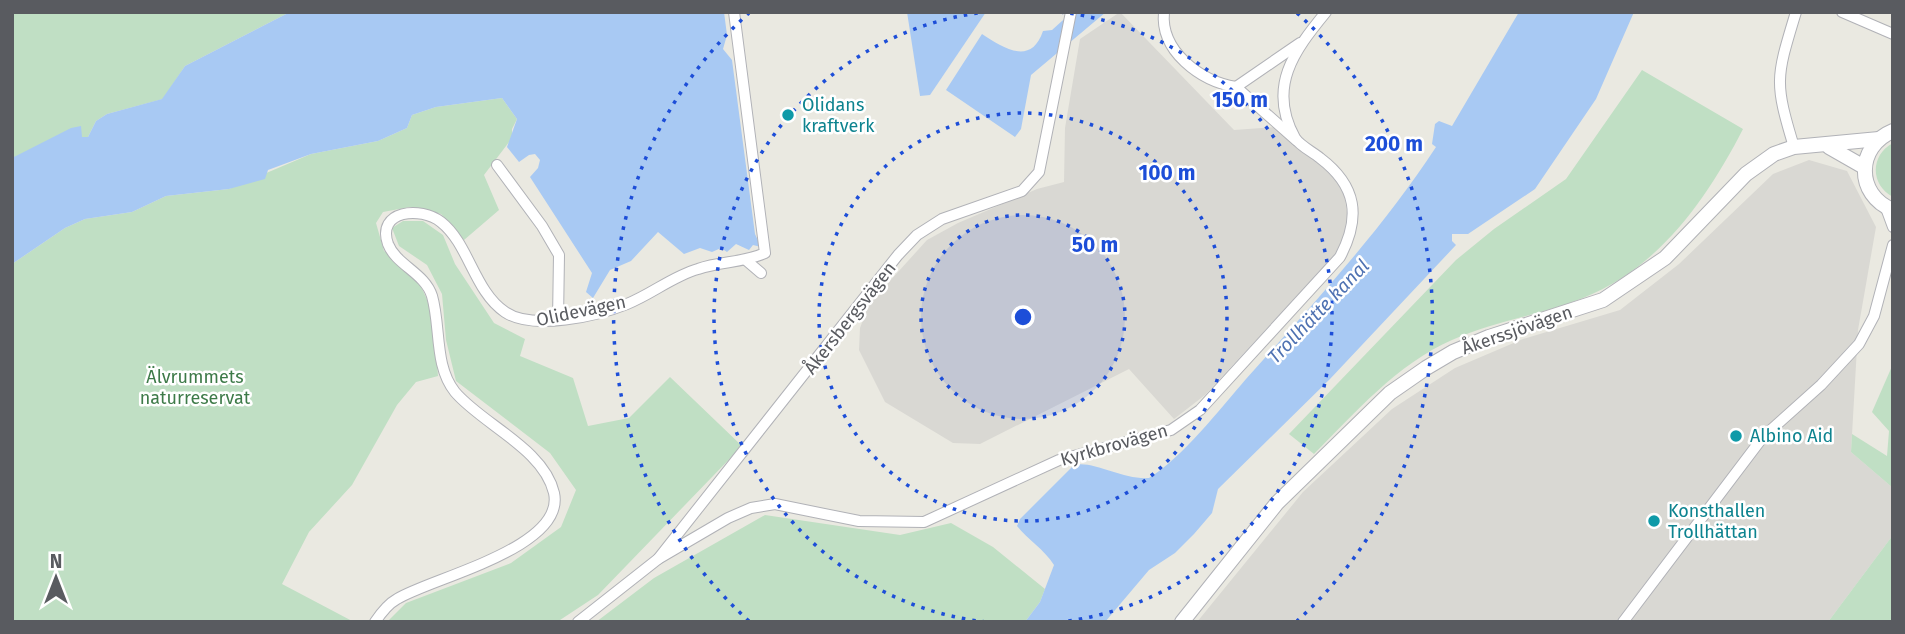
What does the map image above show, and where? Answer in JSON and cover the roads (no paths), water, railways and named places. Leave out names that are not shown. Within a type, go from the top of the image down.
[{"type":"street","points":[[734,12],[766,245],[765,253],[747,261],[761,273]]},
{"type":"street","name":"Åkersbergsvägen","points":[[578,622],[658,559],[898,255],[917,235],[942,219],[1022,191],[1040,172],[1071,12]]},
{"type":"street","points":[[1164,12],[1164,34],[1169,45],[1208,79],[1236,87],[1273,59],[1301,43]]},
{"type":"street","points":[[1296,140],[1285,107],[1283,87],[1286,71],[1301,43],[1326,12]]},
{"type":"street","points":[[1794,147],[1779,97],[1778,74],[1796,12]]},
{"type":"street","points":[[1842,12],[1893,34]]},
{"type":"street","name":"Kyrkbrovägen","points":[[658,559],[728,518],[751,508],[775,504],[859,521],[924,522],[1059,460],[1171,430],[1200,410],[1331,266],[1348,241],[1353,226],[1346,183],[1332,167],[1296,140],[1236,87]]},
{"type":"street","points":[[1893,131],[1878,139],[1867,155],[1864,167],[1868,187],[1890,209],[1893,228]]},
{"type":"street","name":"Åkerssjövägen","points":[[1182,622],[1251,534],[1309,472],[1390,393],[1453,352],[1603,300],[1632,282],[1683,241],[1756,166],[1774,154],[1794,147],[1878,139]]},
{"type":"street","points":[[1824,145],[1864,167]]},
{"type":"street","points":[[498,165],[542,226],[559,255],[558,320]]},
{"type":"street","name":"Olidevägen","points":[[375,622],[395,600],[481,566],[522,542],[547,521],[555,503],[550,479],[539,466],[499,426],[455,392],[445,375],[431,293],[415,271],[392,251],[386,229],[389,222],[397,215],[410,213],[433,218],[451,233],[492,299],[503,311],[526,322],[558,320],[628,303],[695,269],[747,261]]},
{"type":"street","points":[[1623,622],[1763,437],[1821,385],[1859,344],[1874,316],[1893,245]]},
{"type":"water","points":[[290,12],[724,12],[727,35],[723,49],[732,60],[755,234],[761,247],[753,245],[749,250],[736,244],[727,252],[721,248],[712,252],[700,248],[684,254],[658,232],[631,261],[610,270],[593,298],[586,292],[592,273],[530,177],[538,168],[540,160],[535,154],[519,162],[507,147],[517,119],[502,98],[436,107],[412,115],[407,128],[378,141],[311,154],[268,170],[265,179],[229,189],[166,196],[132,212],[85,219],[65,228],[12,264],[12,158],[71,128],[81,126],[82,137],[88,137],[96,121],[107,114],[162,99],[185,66]]},
{"type":"water","points":[[907,12],[986,12],[930,95],[920,96]]},
{"type":"water","points":[[1072,12],[1106,12],[1031,75],[1021,129],[1015,137],[946,90],[982,34],[1007,48],[1024,51],[1038,42],[1043,31],[1052,30]]},
{"type":"water","name":"Trollhätte kanal","points":[[1519,12],[1634,12],[1596,99],[1535,189],[1468,234],[1452,234],[1452,241],[1456,245],[1330,379],[1218,489],[1212,513],[1175,553],[1149,570],[1105,622],[1025,622],[1040,602],[1054,565],[1017,526],[1020,519],[1074,465],[1090,465],[1129,476],[1149,478],[1187,446],[1321,295],[1393,208],[1436,147],[1432,144],[1435,124],[1439,121],[1452,126]]},
{"type":"place","name":"Olidans kraftverk","points":[[788,115]]},
{"type":"place","name":"Albino Aid","points":[[1736,436]]},
{"type":"place","name":"Konsthallen Trollhättan","points":[[1654,521]]},
{"type":"park label","name":"Älvrummets naturreservat","points":[[195,387]]}]
